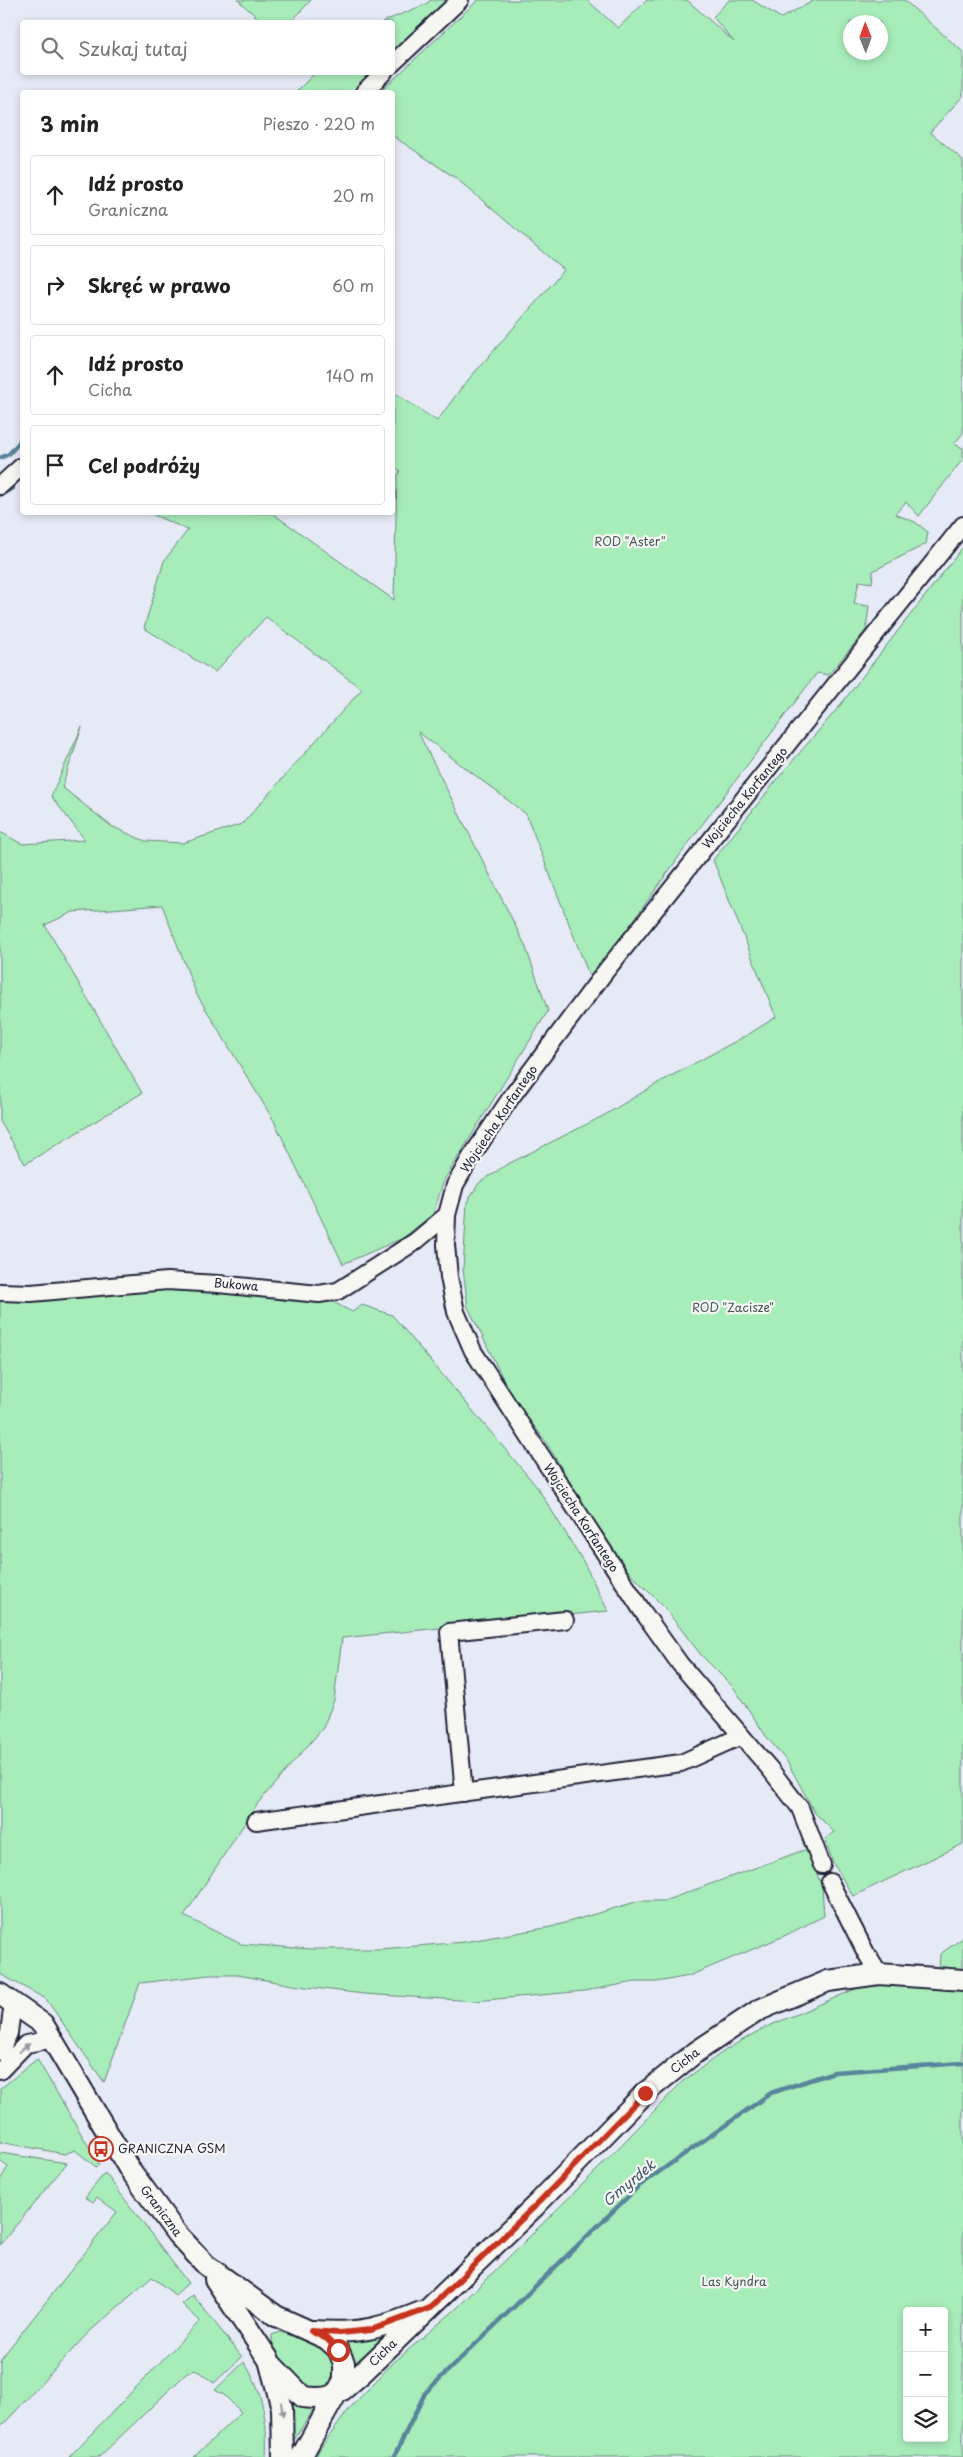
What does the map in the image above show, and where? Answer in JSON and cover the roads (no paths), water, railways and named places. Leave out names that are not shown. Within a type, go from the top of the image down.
[{"type":"street","points":[[395,61],[460,0]]},
{"type":"street","points":[[366,90],[381,75]]},
{"type":"street","points":[[0,486],[20,468]]},
{"type":"street","name":"Wojciecha Korfantego","points":[[822,1864],[800,1808],[680,1664],[643,1612],[473,1351],[456,1312],[449,1277],[446,1245],[447,1215],[455,1185],[518,1088],[605,972],[963,525]]},
{"type":"street","name":"Bukowa","points":[[0,1292],[31,1293],[167,1281],[319,1294],[338,1291],[374,1269],[447,1215]]},
{"type":"street","points":[[464,1793],[449,1632],[565,1620]]},
{"type":"street","points":[[256,1821],[681,1763],[741,1736]]},
{"type":"street","points":[[830,1882],[866,1953],[879,1974]]},
{"type":"street","name":"Cicha","points":[[338,2393],[430,2308],[535,2206],[645,2093],[696,2052],[759,2010],[828,1981],[879,1974],[963,1980]]},
{"type":"street","points":[[0,2052],[9,2033],[6,1998]]},
{"type":"street","name":"Graniczna","points":[[6,1998],[43,2024],[54,2039],[128,2167],[177,2234],[206,2265],[276,2316],[327,2339],[338,2350],[344,2363],[344,2380],[338,2393]]},
{"type":"street","points":[[0,2071],[26,2044],[54,2039]]},
{"type":"street","points":[[206,2265],[254,2334],[270,2363],[282,2408],[284,2457]]},
{"type":"street","points":[[311,2331],[340,2333],[371,2330],[430,2308]]},
{"type":"street","points":[[254,2334],[256,2322],[262,2317],[276,2316]]},
{"type":"street","points":[[270,2363],[303,2397],[332,2397],[338,2393]]},
{"type":"street","points":[[301,2457],[338,2393]]},
{"type":"waterway","points":[[0,458],[9,454],[20,441]]},
{"type":"waterway","points":[[0,495],[13,488]]},
{"type":"waterway","name":"Gmyrdek","points":[[394,2457],[425,2393],[639,2186],[771,2093],[834,2072],[963,2063]]},
{"type":"place","name":"GRANICZNA GSM","points":[[101,2149]]},
{"type":"park label","name":"ROD \"Aster\"","points":[[630,542]]},
{"type":"park label","name":"ROD \"Zacisze\"","points":[[733,1308]]},
{"type":"park label","name":"Las Kyndra","points":[[734,2282]]}]
